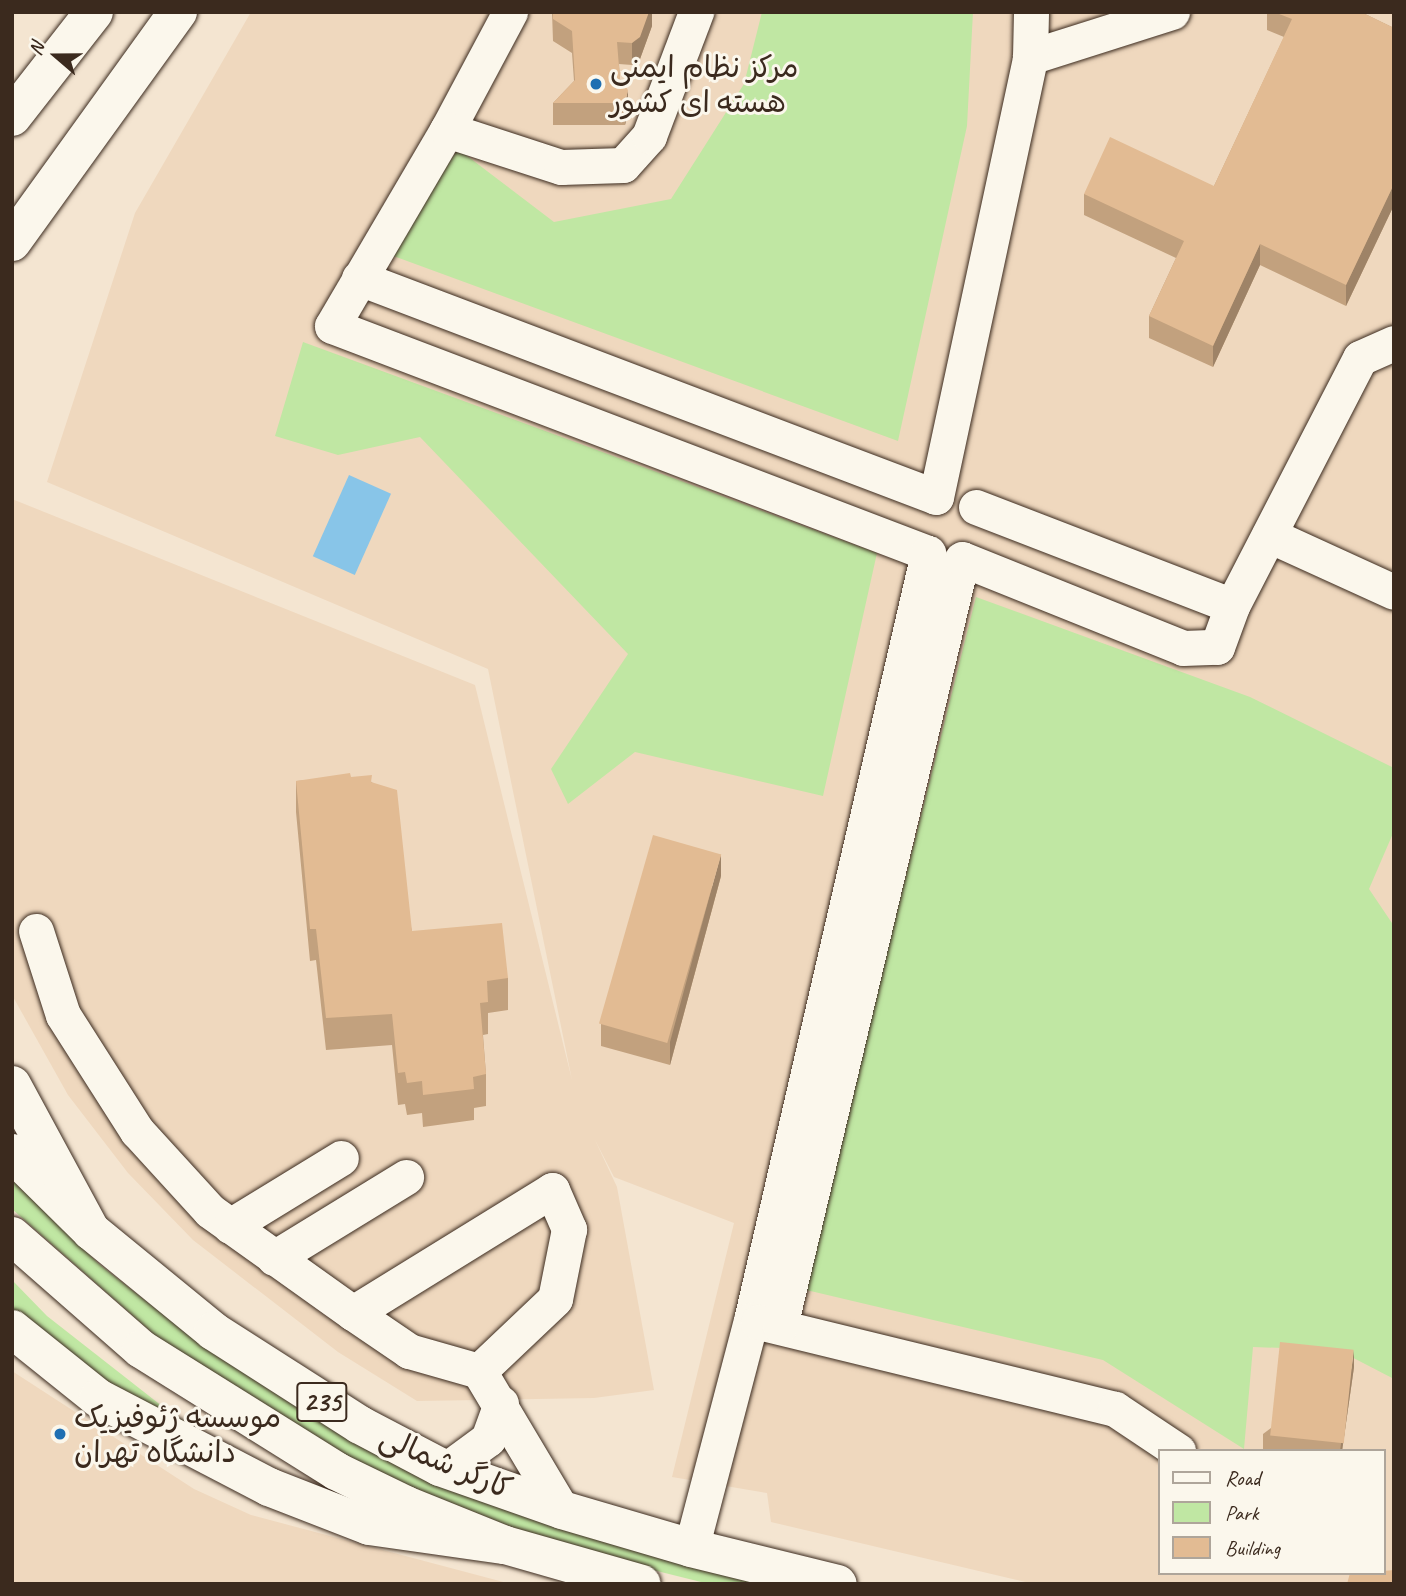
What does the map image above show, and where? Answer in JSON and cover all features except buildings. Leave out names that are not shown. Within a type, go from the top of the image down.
[{"type":"main road","points":[[12,117],[94,12]]},
{"type":"main road","points":[[12,242],[178,12]]},
{"type":"main road","points":[[12,267],[44,197]]},
{"type":"main road","points":[[12,1085],[91,1231]]},
{"type":"main road","name":"کارگر شمالی","points":[[12,1153],[91,1231],[212,1331],[360,1425],[447,1469],[562,1510],[691,1548],[838,1584]]},
{"type":"main road","name":"کارگر شمالی","points":[[12,1236],[141,1349],[212,1396],[370,1489],[505,1545],[642,1584]]},
{"type":"main road","points":[[12,1329],[98,1398],[269,1487],[369,1526],[505,1545]]},
{"type":"lane","points":[[510,12],[447,130],[332,326],[944,561],[962,559],[1183,649],[1217,647],[1232,606],[1360,358],[1394,343]]},
{"type":"lane","points":[[447,130],[561,167],[623,165],[649,136],[696,12]]},
{"type":"lane","points":[[936,497],[1030,57],[1031,12]]},
{"type":"lane","points":[[1030,57],[1172,12]]},
{"type":"lane","points":[[359,278],[936,497]]},
{"type":"lane","points":[[928,553],[920,544],[916,523],[926,503],[936,497],[957,495],[976,507],[1232,606]]},
{"type":"lane","points":[[852,952],[962,559],[982,536],[976,507]]},
{"type":"lane","points":[[1269,535],[1394,592]]},
{"type":"lane","points":[[691,1548],[766,1323],[852,952],[928,553]]},
{"type":"lane","points":[[36,930],[63,1015],[137,1131],[210,1211],[274,1258],[409,1351],[479,1371],[501,1403],[562,1510]]},
{"type":"lane","points":[[230,1226],[341,1158]]},
{"type":"lane","points":[[274,1258],[406,1177]]},
{"type":"lane","points":[[353,1313],[552,1190],[569,1229],[555,1299],[479,1371]]},
{"type":"lane","points":[[766,1323],[1115,1409],[1175,1449]]},
{"type":"lane","points":[[447,1469],[488,1439],[501,1403]]},
{"type":"shaded area","points":[[251,12],[1394,12],[1394,1584],[1034,1584],[771,1522],[767,1493],[672,1477],[734,1223],[614,1177],[595,1140],[617,1187],[654,1390],[594,1398],[417,1401],[338,1352],[193,1240],[128,1173],[68,1095],[12,995],[12,499],[475,685],[572,1080],[488,669],[47,482],[135,213]]},
{"type":"shaded area","name":"موسسه ژئوفیزیک دانشگاه تهران","points":[[12,1371],[194,1489],[251,1515],[511,1584],[12,1584]]},
{"type":"green space","points":[[762,12],[973,12],[967,126],[898,441],[388,254],[458,149],[554,222],[671,199],[744,84]]},
{"type":"green space","points":[[303,342],[877,553],[823,796],[635,752],[568,804],[551,769],[628,654],[420,437],[338,455],[275,436]]},
{"type":"green space","points":[[976,597],[1250,697],[1394,768],[1394,831],[1369,889],[1394,926],[1394,1379],[1338,1350],[1253,1347],[1244,1449],[1103,1360],[802,1289]]},
{"type":"green space","points":[[12,1180],[99,1264],[202,1345],[313,1418],[371,1449],[791,1584],[709,1584],[609,1559],[554,1544],[379,1474],[270,1413],[166,1345],[12,1209]]},
{"type":"green space","points":[[12,1280],[47,1316],[167,1410],[232,1452],[163,1422],[12,1313]]},
{"type":"water","points":[[349,475],[391,494],[355,575],[313,556]]},
{"type":"place","name":"مرکز نظام ایمنی هسته ای کشور","points":[[596,84]]},
{"type":"place","name":"موسسه ژئوفیزیک دانشگاه تهران","points":[[60,1434]]}]
